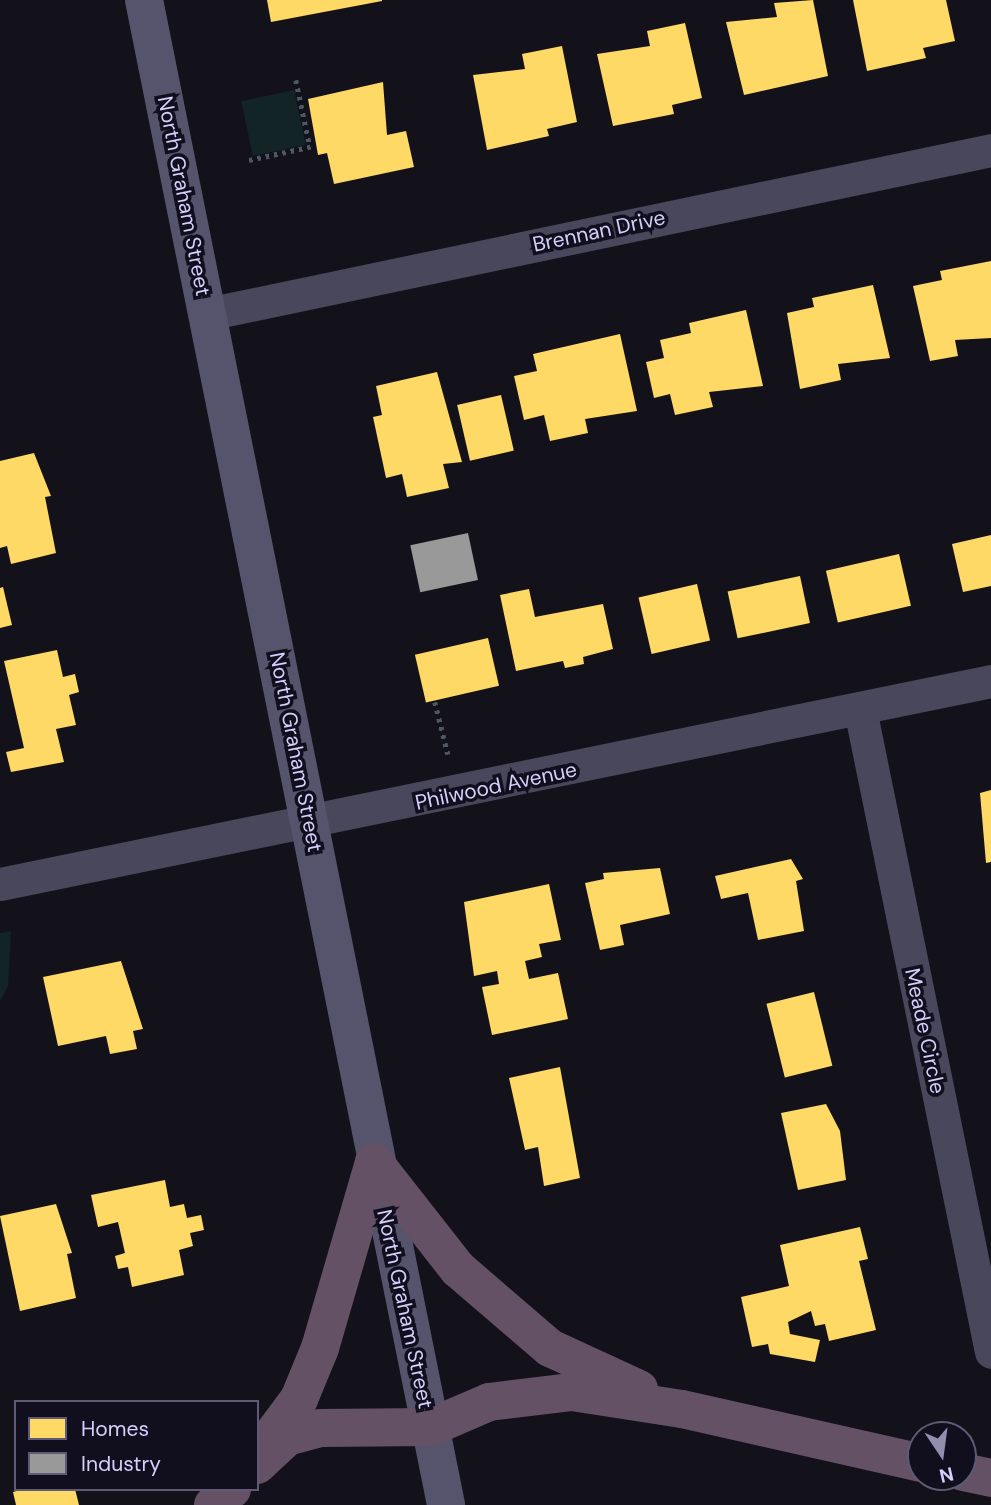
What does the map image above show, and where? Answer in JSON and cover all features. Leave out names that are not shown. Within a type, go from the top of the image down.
[{"type":"highway","points":[[374,1162],[458,1269],[550,1349],[682,1409]]},
{"type":"highway","points":[[259,1452],[299,1399],[320,1348],[374,1162]]},
{"type":"highway","points":[[259,1463],[287,1437],[320,1428],[430,1427],[489,1402],[572,1392],[682,1409],[907,1460]]},
{"type":"highway","points":[[213,1505],[230,1491]]},
{"type":"main road","name":"North Graham Street","points":[[144,0],[310,826],[374,1162],[446,1505]]},
{"type":"street","name":"Brennan Drive","points":[[207,314],[991,150]]},
{"type":"street","name":"Philwood Avenue","points":[[0,884],[310,826],[991,681]]},
{"type":"street","name":"Meade Circle","points":[[860,709],[991,1352]]},
{"type":"path","points":[[248,160],[312,147],[296,80]]},
{"type":"path","points":[[435,702],[448,755]]},
{"type":"shaded area","points":[[294,90],[306,145],[253,156],[241,101]]},
{"type":"shaded area","points":[[11,931],[8,986],[0,1002],[0,933]]},
{"type":"building: Homes","points":[[267,0],[382,0],[382,1],[271,22]]},
{"type":"building: Homes","points":[[813,0],[828,76],[744,95],[726,22],[777,17],[774,3]]},
{"type":"building: Homes","points":[[853,0],[946,0],[955,41],[923,48],[926,58],[867,71]]},
{"type":"building: Homes","points":[[685,23],[702,98],[672,105],[674,114],[613,126],[597,54],[650,46],[647,31]]},
{"type":"building: Homes","points":[[562,46],[577,122],[547,129],[549,136],[487,150],[473,75],[525,69],[522,54]]},
{"type":"building: Homes","points":[[383,82],[387,135],[406,131],[414,167],[334,184],[327,153],[318,155],[308,99]]},
{"type":"building: Homes","points":[[991,261],[991,338],[955,340],[958,356],[930,361],[913,286],[942,280],[940,271]]},
{"type":"building: Homes","points":[[873,285],[890,358],[838,364],[841,380],[800,389],[787,313],[814,307],[812,298]]},
{"type":"building: Homes","points":[[746,310],[763,386],[709,392],[713,407],[675,415],[670,394],[654,398],[646,362],[664,358],[660,340],[691,333],[689,323]]},
{"type":"building: Homes","points":[[620,334],[637,411],[585,419],[588,433],[550,441],[544,415],[524,420],[514,376],[537,371],[533,354]]},
{"type":"building: Homes","points":[[437,372],[462,462],[443,464],[449,488],[407,497],[402,474],[386,478],[373,417],[382,415],[376,386]]},
{"type":"building: Homes","points":[[501,395],[514,451],[470,461],[457,405]]},
{"type":"building: Homes","points":[[34,453],[51,496],[45,497],[56,553],[11,564],[7,546],[0,548],[0,461]]},
{"type":"building: Homes","points":[[991,535],[991,586],[963,592],[952,544]]},
{"type":"building: Homes","points":[[899,554],[911,606],[838,623],[826,571]]},
{"type":"building: Homes","points":[[800,576],[810,623],[738,638],[728,591]]},
{"type":"building: Homes","points":[[697,584],[710,641],[652,654],[639,597]]},
{"type":"building: Homes","points":[[3,587],[12,625],[0,628],[0,588]]},
{"type":"building: Homes","points":[[529,589],[535,617],[603,604],[613,649],[583,657],[584,664],[565,668],[563,661],[516,671],[500,595]]},
{"type":"building: Homes","points":[[488,638],[499,686],[426,703],[415,655]]},
{"type":"building: Homes","points":[[57,650],[63,677],[75,674],[79,692],[69,695],[76,725],[56,729],[64,762],[11,772],[6,752],[24,748],[4,661]]},
{"type":"building: Homes","points":[[991,790],[991,862],[986,863],[980,793]]},
{"type":"building: Homes","points":[[791,859],[803,879],[796,881],[804,931],[758,940],[748,893],[721,899],[715,876]]},
{"type":"building: Homes","points":[[660,868],[670,914],[620,925],[624,945],[600,950],[585,883],[604,879],[603,873]]},
{"type":"building: Homes","points":[[549,884],[561,940],[539,944],[542,957],[525,961],[529,979],[558,973],[568,1019],[492,1035],[482,987],[499,984],[497,971],[474,976],[464,902]]},
{"type":"building: Homes","points":[[121,961],[143,1029],[133,1031],[137,1049],[110,1054],[106,1036],[58,1046],[43,977]]},
{"type":"building: Homes","points":[[814,992],[832,1066],[785,1078],[766,1004]]},
{"type":"building: Homes","points":[[560,1067],[580,1178],[544,1186],[538,1147],[525,1150],[509,1078]]},
{"type":"building: Homes","points":[[826,1104],[840,1131],[846,1180],[798,1190],[781,1113]]},
{"type":"building: Homes","points":[[165,1180],[170,1207],[184,1204],[187,1218],[201,1215],[204,1230],[190,1233],[193,1246],[179,1250],[184,1275],[132,1287],[128,1267],[118,1269],[115,1256],[125,1253],[118,1222],[98,1227],[91,1195]]},
{"type":"building: Homes","points":[[56,1204],[72,1253],[67,1254],[76,1298],[20,1311],[0,1216]]},
{"type":"building: Homes","points":[[860,1227],[868,1259],[859,1261],[876,1330],[829,1341],[825,1324],[815,1326],[811,1311],[788,1322],[790,1334],[820,1340],[815,1362],[770,1354],[768,1344],[752,1347],[741,1297],[789,1286],[780,1245]]},
{"type":"building: Homes","points":[[76,1491],[79,1505],[16,1505],[13,1492]]},
{"type":"building: Industry","points":[[468,533],[478,580],[420,592],[410,545]]}]
